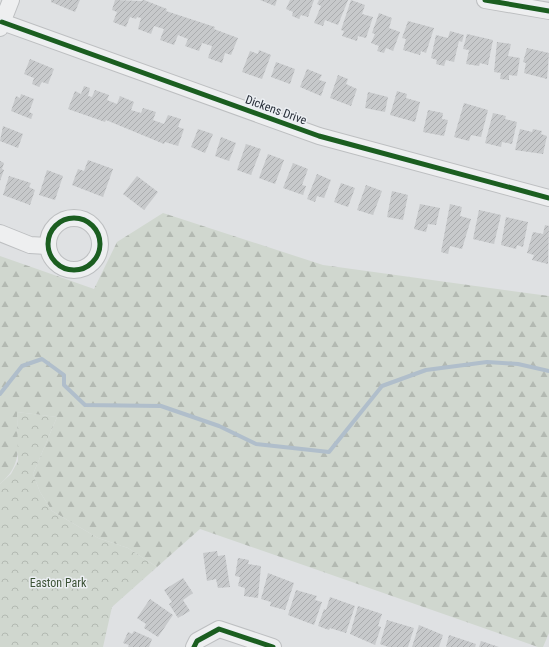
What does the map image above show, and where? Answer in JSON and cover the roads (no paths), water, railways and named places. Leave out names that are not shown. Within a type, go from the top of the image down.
[{"type":"street","points":[[1,25],[11,0]]},
{"type":"street","points":[[485,0],[549,10]]},
{"type":"street","name":"Dickens Drive","points":[[1,25],[319,136],[549,198]]},
{"type":"street","points":[[0,233],[30,245],[47,246]]},
{"type":"street","points":[[194,647],[197,640],[219,629],[273,647]]},
{"type":"waterway","points":[[0,394],[22,366],[42,359],[64,375],[64,385],[85,405],[161,406],[219,426],[256,444],[329,452],[382,386],[426,370],[487,362],[518,364],[549,371]]},
{"type":"park label","name":"Easton Park","points":[[58,583]]}]
